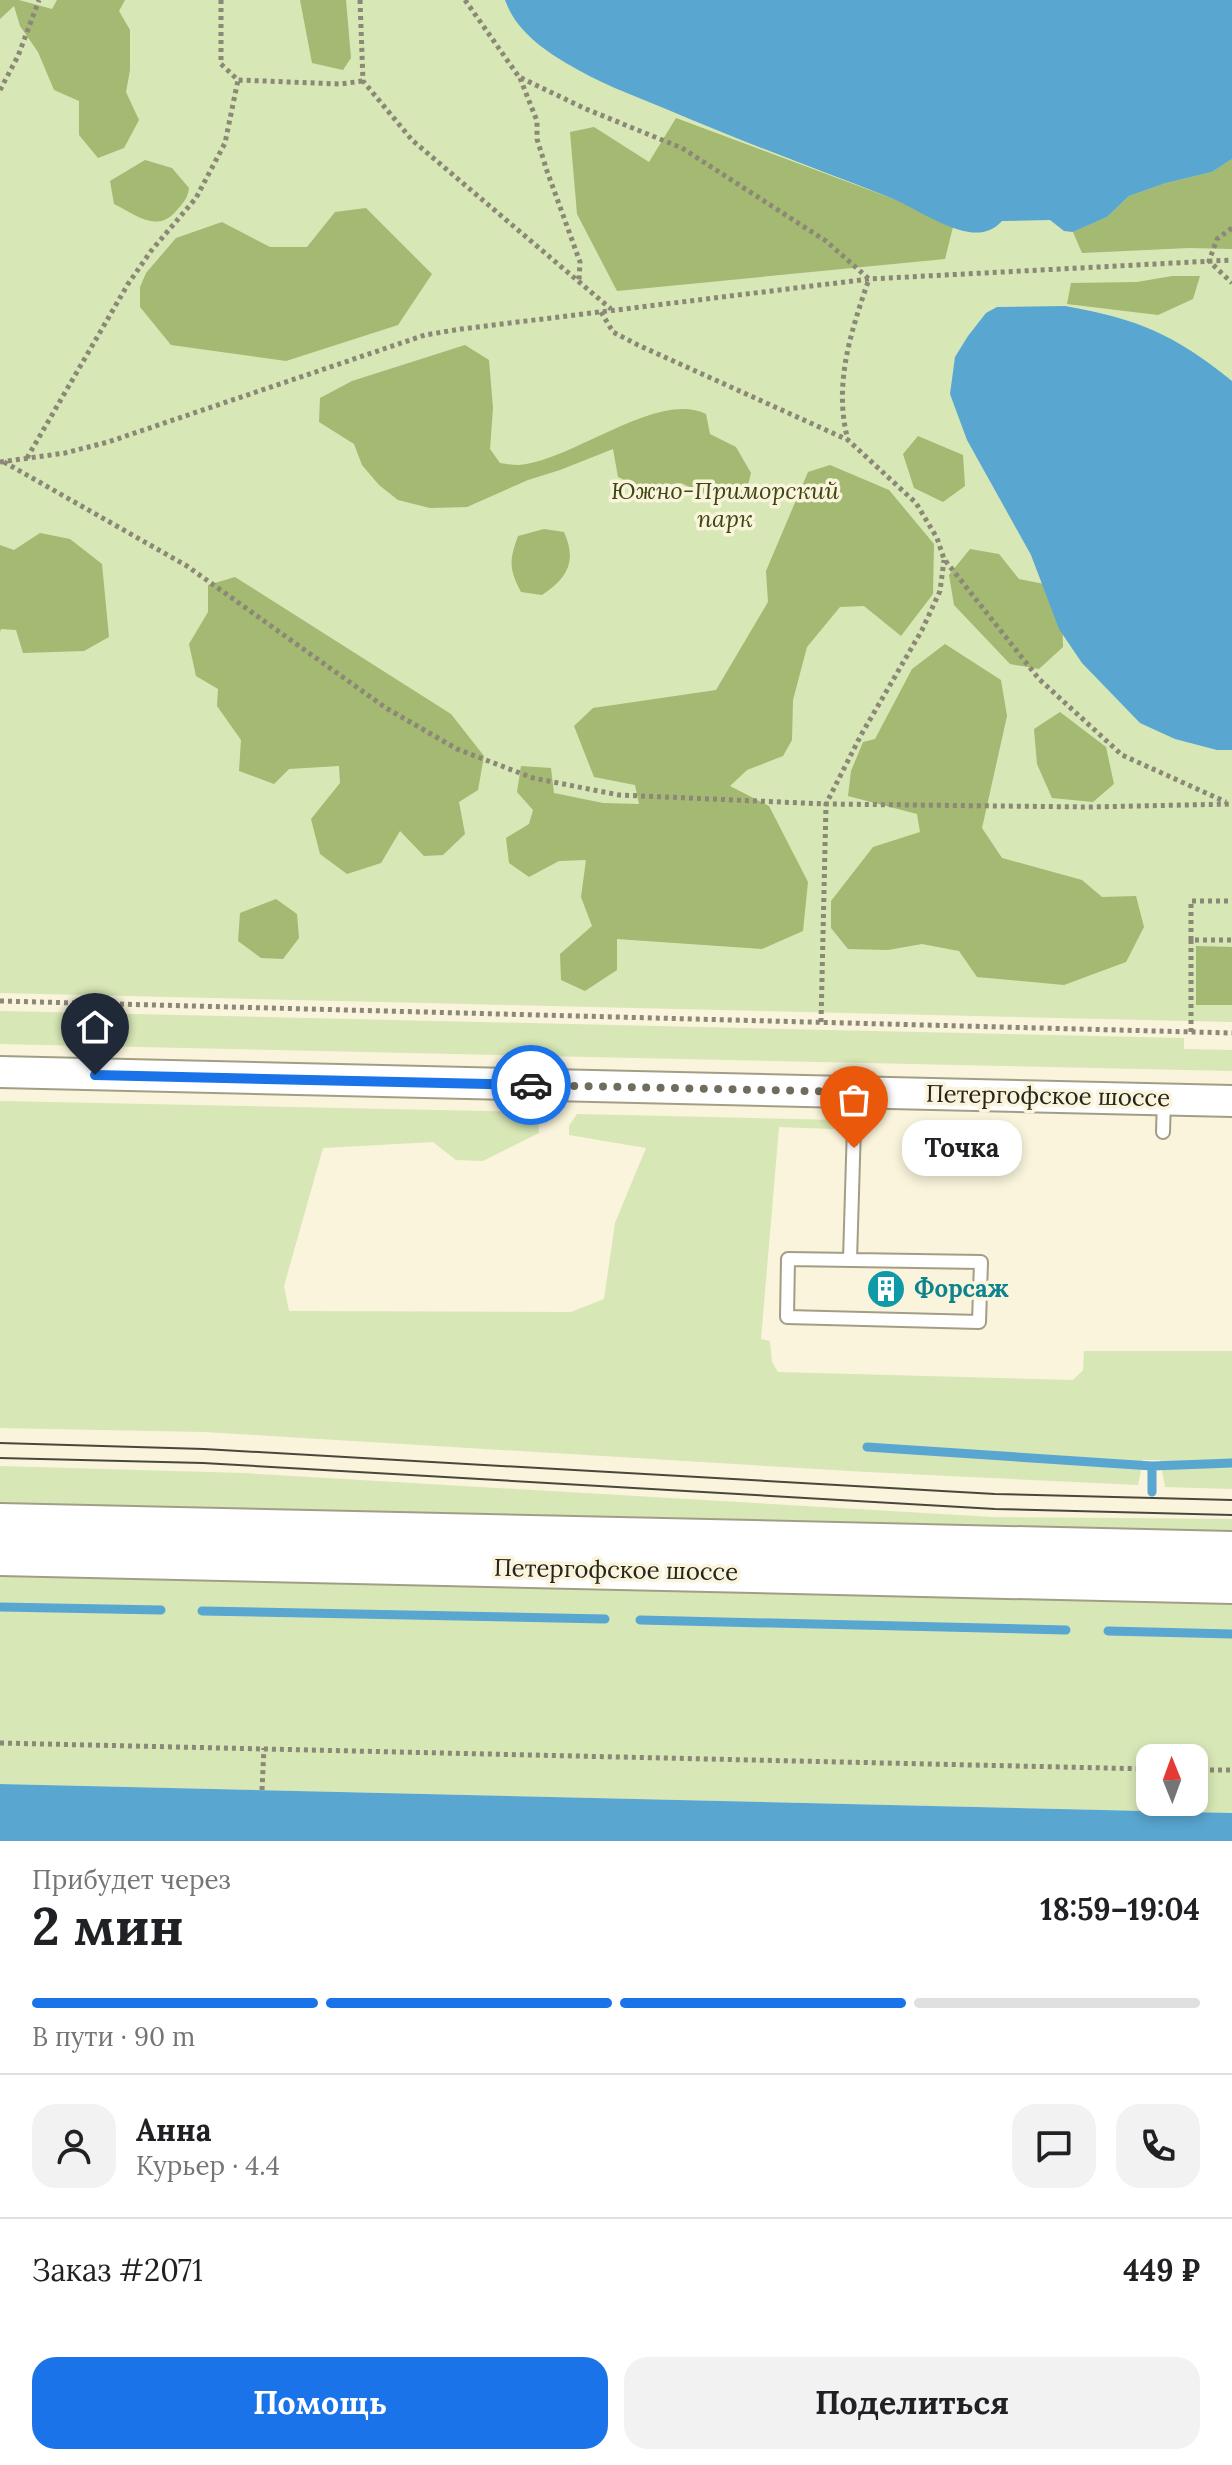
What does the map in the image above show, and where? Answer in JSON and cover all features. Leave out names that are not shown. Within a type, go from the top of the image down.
[{"type":"main road","name":"Петергофское шоссе","points":[[0,1523],[1232,1551]]},
{"type":"main road","name":"Петергофское шоссе","points":[[0,1556],[1232,1584]]},
{"type":"street","name":"Петергофское шоссе","points":[[0,1072],[1232,1101]]},
{"type":"lane","points":[[850,1260],[855,1092]]},
{"type":"lane","points":[[1163,1132],[1164,1099]]},
{"type":"lane","points":[[788,1259],[850,1260],[981,1262],[979,1322],[787,1317],[788,1259]]},
{"type":"path","points":[[0,90],[18,56],[39,0]]},
{"type":"path","points":[[221,0],[221,64],[238,80],[340,84],[363,81]]},
{"type":"path","points":[[360,0],[363,81],[412,140],[612,310]]},
{"type":"path","points":[[465,0],[519,77],[537,121],[537,139],[580,262],[579,282]]},
{"type":"path","points":[[519,77],[586,109],[682,148],[826,241],[869,279]]},
{"type":"path","points":[[27,458],[128,284],[151,251],[196,198],[225,143],[238,80]]},
{"type":"path","points":[[1209,261],[1217,239],[1232,228]]},
{"type":"path","points":[[2,462],[65,453],[108,442],[425,335],[869,279],[1232,260]]},
{"type":"path","points":[[1209,261],[1232,283]]},
{"type":"path","points":[[848,440],[841,401],[843,379],[856,316],[869,279]]},
{"type":"path","points":[[600,311],[613,332],[848,440],[916,503],[937,538],[944,559],[1039,679],[1122,755],[1231,804]]},
{"type":"path","points":[[2,462],[187,566],[386,708],[457,749],[533,778],[619,795],[826,804],[1089,807],[1231,804]]},
{"type":"path","points":[[821,1022],[826,804],[861,735],[922,630],[940,591],[944,559]]},
{"type":"path","points":[[1191,1032],[1191,901],[1232,901]]},
{"type":"path","points":[[1191,940],[1232,940]]},
{"type":"path","points":[[0,1001],[1232,1033]]},
{"type":"path","points":[[0,1743],[1136,1769]]},
{"type":"path","points":[[262,1790],[264,1748]]},
{"type":"path","points":[[1208,1770],[1232,1770]]},
{"type":"green space","name":"Южно-Приморский парк","points":[[0,0],[1232,0],[1232,1022],[0,993]]},
{"type":"green space","points":[[0,0],[19,0],[52,9],[57,0],[125,0],[119,11],[130,30],[130,70],[126,92],[139,120],[124,148],[98,158],[79,135],[79,101],[54,90],[38,52],[20,26],[14,6],[0,19]]},
{"type":"green space","points":[[300,0],[346,0],[351,58],[343,70],[312,63]]},
{"type":"green space","points":[[676,118],[899,201],[953,227],[945,259],[617,291],[577,214],[570,132],[594,127],[649,162]]},
{"type":"green space","points":[[1232,159],[1232,249],[1082,253],[1073,232],[1107,217],[1129,196],[1212,172]]},
{"type":"green space","points":[[145,160],[172,168],[189,188],[181,205],[162,221],[147,220],[114,204],[110,181]]},
{"type":"green space","points":[[366,208],[432,274],[398,325],[286,361],[171,345],[140,307],[140,287],[146,273],[176,238],[222,222],[270,247],[307,247],[335,212]]},
{"type":"green space","points":[[1172,276],[1200,276],[1193,299],[1158,315],[1067,304],[1071,283],[1137,282]]},
{"type":"green space","points":[[465,345],[489,360],[493,408],[490,449],[500,463],[519,465],[540,461],[640,419],[664,411],[686,409],[706,414],[710,434],[736,447],[751,473],[746,493],[720,501],[681,483],[640,487],[618,477],[613,449],[528,480],[467,507],[430,508],[398,500],[379,485],[362,465],[354,444],[319,422],[320,398],[352,381]]},
{"type":"green space","points":[[918,436],[963,455],[965,486],[943,502],[914,488],[903,454]]},
{"type":"green space","points":[[830,465],[889,490],[934,544],[933,594],[901,636],[864,606],[840,607],[807,647],[793,700],[792,740],[783,756],[747,770],[730,786],[769,806],[808,882],[803,931],[762,949],[617,939],[617,970],[585,991],[561,980],[560,954],[592,926],[581,897],[586,860],[559,861],[529,877],[509,863],[506,838],[529,824],[533,810],[517,792],[521,766],[551,768],[554,793],[603,803],[639,804],[635,785],[594,777],[574,726],[593,708],[716,690],[768,602],[766,571],[808,472]]},
{"type":"green space","points":[[544,529],[564,532],[570,552],[568,568],[558,582],[542,595],[521,592],[512,565],[518,536]]},
{"type":"green space","points":[[40,533],[70,539],[102,564],[109,637],[84,651],[23,653],[16,630],[1,629],[0,632],[0,545],[14,550]]},
{"type":"green space","points":[[970,549],[999,554],[1019,579],[1049,585],[1062,603],[1063,647],[1039,669],[1010,664],[954,605],[949,575]]},
{"type":"green space","points":[[235,577],[451,714],[484,756],[478,790],[459,802],[465,834],[443,855],[424,856],[400,831],[381,863],[347,874],[320,854],[311,819],[340,783],[339,766],[289,769],[274,784],[239,771],[241,740],[217,706],[218,689],[196,676],[189,644],[208,612],[208,585]]},
{"type":"green space","points":[[945,644],[1001,680],[1007,716],[982,828],[1002,858],[1082,880],[1102,897],[1136,896],[1144,927],[1126,962],[1064,985],[977,977],[959,951],[922,944],[888,950],[848,949],[831,928],[831,901],[873,847],[920,832],[917,814],[848,796],[851,771],[863,742],[875,739],[912,669]]},
{"type":"green space","points":[[1060,712],[1106,747],[1114,784],[1093,802],[1052,798],[1037,764],[1034,729]]},
{"type":"green space","points":[[276,899],[297,914],[299,938],[283,959],[261,958],[238,941],[240,913]]},
{"type":"green space","points":[[1196,946],[1232,947],[1232,1005],[1196,1005]]},
{"type":"green space","points":[[0,1011],[1184,1038],[1184,1049],[1232,1050],[1232,1071],[0,1044]]},
{"type":"green space","points":[[0,1101],[538,1112],[539,1133],[483,1161],[456,1160],[433,1142],[323,1148],[284,1286],[289,1311],[571,1312],[604,1299],[615,1223],[646,1148],[569,1135],[569,1126],[577,1114],[837,1120],[837,1128],[833,1129],[779,1127],[761,1339],[770,1341],[772,1362],[778,1372],[1073,1380],[1083,1370],[1084,1351],[1232,1351],[1232,1489],[1165,1487],[1160,1460],[1143,1460],[1138,1485],[205,1432],[0,1428]]},
{"type":"green space","points":[[0,1466],[243,1473],[993,1517],[1232,1519],[1232,1534],[0,1507]]},
{"type":"green space","points":[[0,1572],[1232,1600],[1232,1813],[1208,1812],[1208,1744],[1136,1744],[1136,1811],[0,1784]]},
{"type":"water","points":[[505,0],[1232,0],[1232,159],[1212,172],[1129,196],[1107,217],[1073,232],[1064,231],[1050,220],[1002,221],[987,231],[969,232],[948,226],[896,200],[720,132],[590,76],[556,57],[530,37]]},
{"type":"water","points":[[1065,306],[1114,317],[1154,331],[1192,351],[1232,381],[1232,750],[1217,750],[1175,739],[1140,723],[1082,663],[1059,629],[1031,555],[967,440],[950,394],[955,357],[968,336],[986,313],[997,307]]},
{"type":"water","points":[[0,1784],[1136,1811],[1136,1816],[1232,1813],[1232,1841],[0,1841]]},
{"type":"waterway","points":[[867,1447],[1152,1466],[1152,1492]]},
{"type":"waterway","points":[[1152,1466],[1232,1463]]},
{"type":"waterway","points":[[0,1607],[161,1610]]},
{"type":"waterway","points":[[202,1611],[605,1619]]},
{"type":"waterway","points":[[640,1620],[1066,1630]]},
{"type":"waterway","points":[[1108,1631],[1232,1634]]},
{"type":"tram line","points":[[0,1443],[204,1449],[995,1494],[1232,1500]]},
{"type":"tram line","points":[[0,1458],[203,1463],[995,1509],[1232,1515]]},
{"type":"way so far","points":[[531,1085],[855,1092],[854,1148]]},
{"type":"place","name":"Точка","points":[[854,1148]]},
{"type":"place","name":"Форсаж","points":[[886,1289]]},
{"type":"route","points":[[95,1075],[531,1085]]}]
